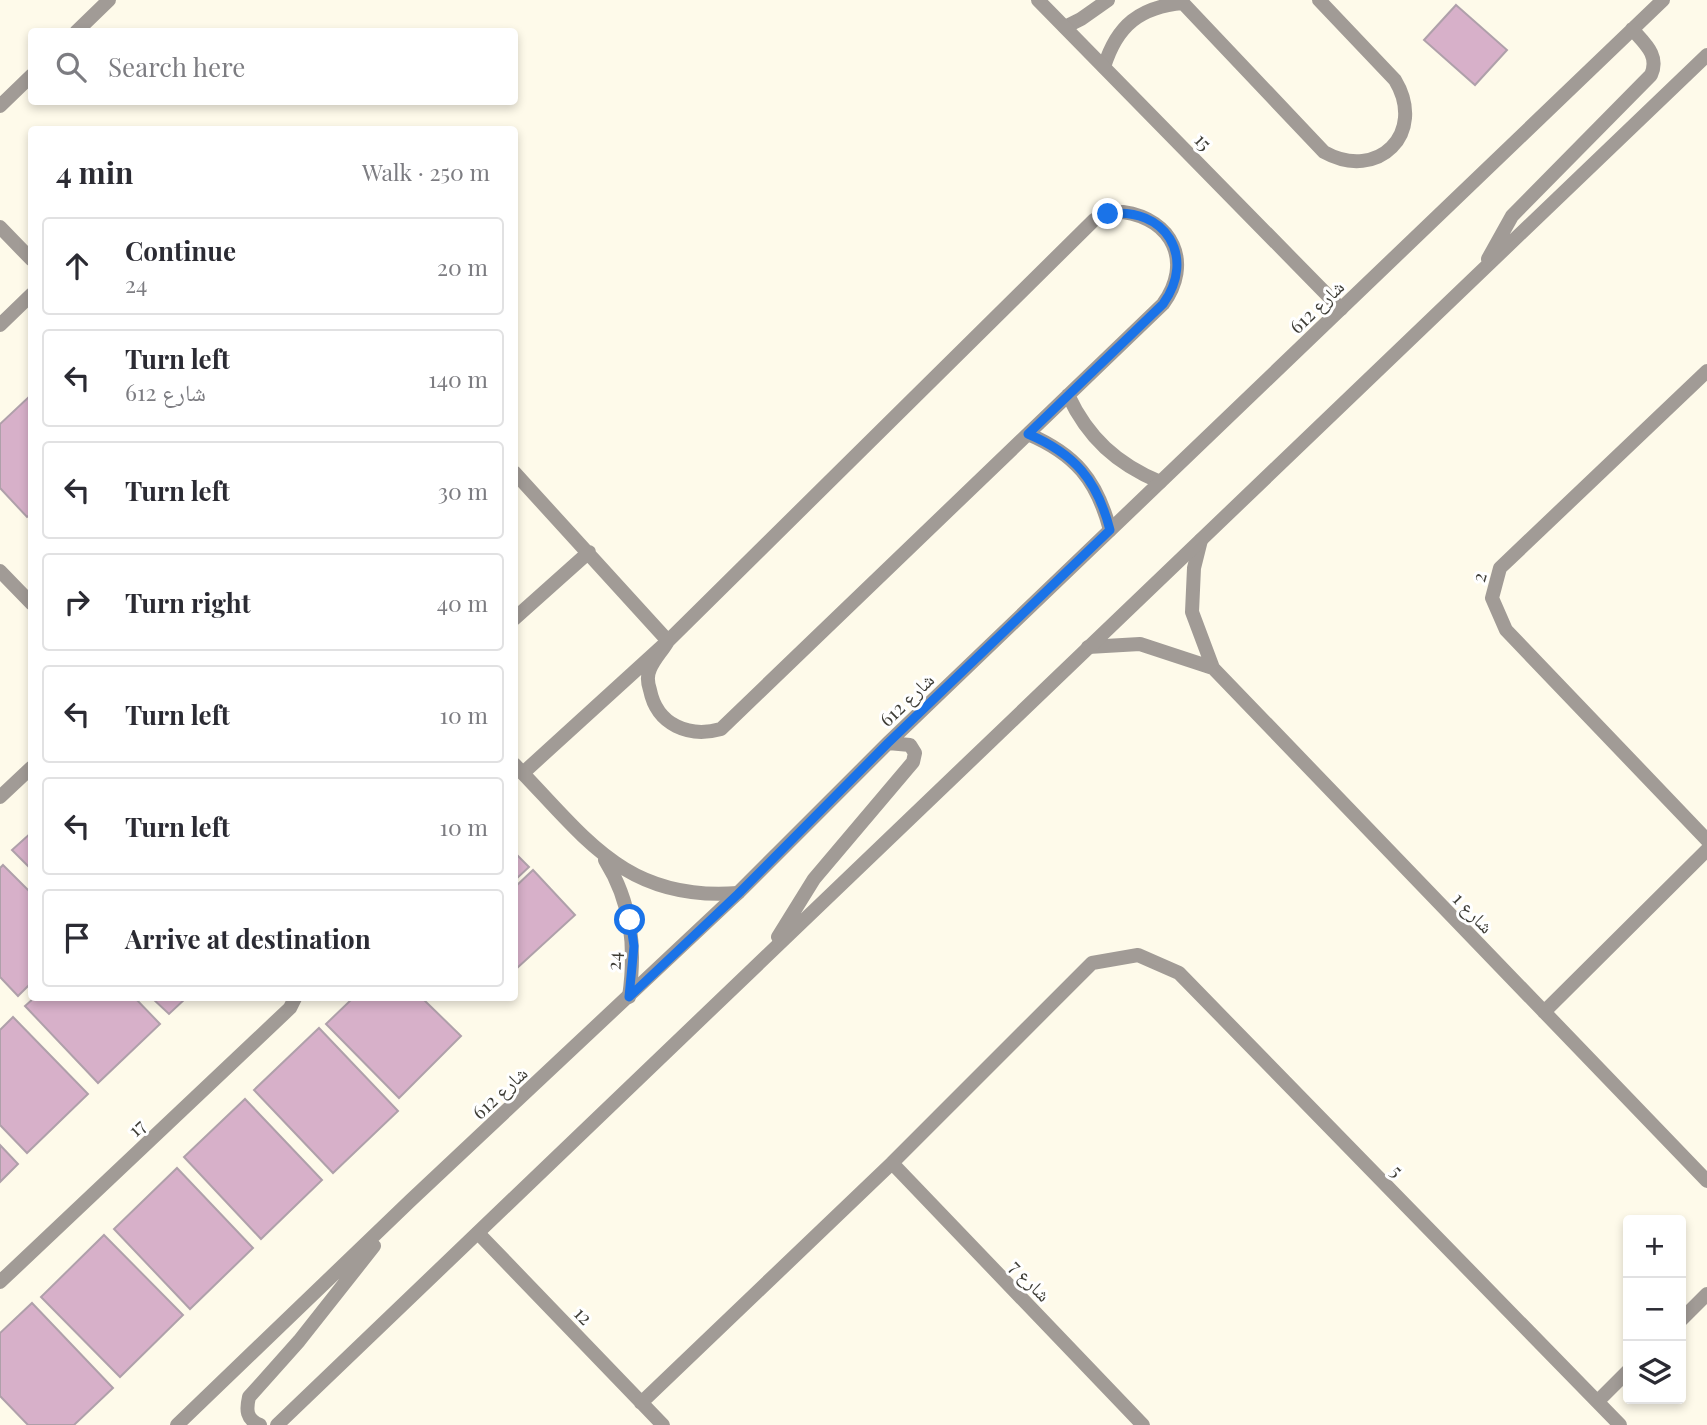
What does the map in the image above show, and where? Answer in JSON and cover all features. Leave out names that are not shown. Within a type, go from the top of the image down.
[{"type":"street","points":[[80,28],[109,0]]},
{"type":"street","name":"15","points":[[1038,0],[1341,309]]},
{"type":"street","points":[[1065,27],[1108,0]]},
{"type":"street","points":[[1104,67],[1114,41],[1132,20],[1157,8],[1182,2],[1325,152],[1352,163],[1367,161],[1381,156],[1401,135],[1406,114],[1403,92],[1395,80],[1319,0]]},
{"type":"street","name":"شارع 612","points":[[177,1425],[738,894],[888,743],[1663,0]]},
{"type":"street","points":[[1480,272],[1512,216],[1651,75],[1655,67],[1652,52],[1632,29]]},
{"type":"street","points":[[410,1202],[299,1341],[249,1396],[246,1408],[249,1417],[260,1425],[278,1424],[1707,55]]},
{"type":"street","points":[[0,106],[28,79]]},
{"type":"street","points":[[519,768],[668,641],[1094,220],[1108,214],[1138,214],[1152,220],[1164,230],[1176,254],[1178,267],[1171,293],[1163,304],[722,729],[694,733],[668,722],[658,711],[651,698],[649,670],[668,641]]},
{"type":"street","points":[[0,227],[28,256]]},
{"type":"street","points":[[0,325],[28,298]]},
{"type":"street","name":"2","points":[[1707,371],[1500,568],[1492,598],[1506,630],[1707,840]]},
{"type":"street","points":[[1068,395],[1078,415],[1105,449],[1140,474],[1160,482]]},
{"type":"street","points":[[1028,434],[1048,443],[1083,470],[1096,488],[1110,530]]},
{"type":"street","points":[[518,476],[668,641]]},
{"type":"street","name":"شارع 1","points":[[1201,540],[1194,568],[1192,612],[1213,668],[1707,1181]]},
{"type":"street","points":[[518,615],[589,552]]},
{"type":"street","points":[[0,571],[28,600]]},
{"type":"street","name":"شارع 1","points":[[1088,647],[1140,644],[1213,668]]},
{"type":"street","points":[[766,956],[814,880],[913,762],[915,753],[910,745],[888,743]]},
{"type":"street","name":"24","points":[[519,768],[598,850],[640,879],[688,894],[738,894]]},
{"type":"street","points":[[0,797],[28,771]]},
{"type":"street","name":"24","points":[[598,850],[623,895],[630,920],[634,946],[629,997]]},
{"type":"street","points":[[1544,1012],[1707,850]]},
{"type":"street","name":"5","points":[[892,1163],[1092,963],[1138,955],[1179,973],[1620,1425]]},
{"type":"street","name":"17","points":[[0,1282],[290,1008],[294,1001]]},
{"type":"street","points":[[641,1403],[892,1163]]},
{"type":"street","name":"شارع 7","points":[[892,1163],[1143,1425]]},
{"type":"street","name":"12","points":[[478,1233],[663,1425]]},
{"type":"street","points":[[1686,1315],[1707,1294]]},
{"type":"street","points":[[1598,1401],[1623,1376]]},
{"type":"building","points":[[1456,5],[1507,50],[1475,85],[1424,40]]},
{"type":"building","points":[[28,398],[27,517],[0,488],[0,424]]},
{"type":"building","points":[[28,836],[28,866],[12,850]]},
{"type":"building","points":[[518,856],[529,867],[518,877]]},
{"type":"building","points":[[3,865],[28,890],[28,986],[18,996],[0,977],[0,868]]},
{"type":"building","points":[[533,870],[575,915],[518,967],[518,884]]},
{"type":"building","points":[[31,1001],[138,1001],[160,1024],[98,1083],[25,1006]]},
{"type":"building","points":[[155,1001],[183,1001],[169,1014]]},
{"type":"building","points":[[350,1001],[425,1001],[461,1036],[399,1098],[326,1024]]},
{"type":"building","points":[[13,1017],[88,1094],[27,1153],[0,1125],[0,1030]]},
{"type":"building","points":[[319,1028],[398,1111],[333,1173],[254,1090]]},
{"type":"building","points":[[245,1099],[322,1180],[261,1239],[184,1157]]},
{"type":"building","points":[[0,1145],[18,1164],[0,1182]]},
{"type":"building","points":[[177,1168],[253,1248],[190,1309],[114,1229]]},
{"type":"building","points":[[104,1235],[183,1315],[120,1377],[41,1297]]},
{"type":"building","points":[[32,1303],[113,1388],[74,1425],[28,1425],[0,1396],[0,1333]]},
{"type":"route","points":[[630,920],[634,946],[629,997],[1110,530],[1096,488],[1083,470],[1048,443],[1028,434],[1163,304],[1176,280],[1176,254],[1164,230],[1152,220],[1138,214],[1108,214]]}]
